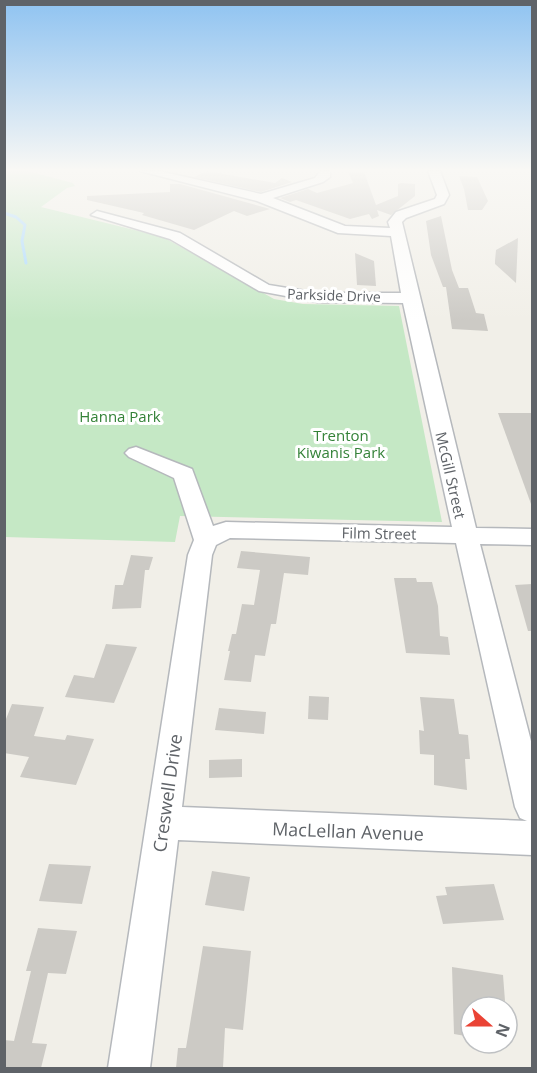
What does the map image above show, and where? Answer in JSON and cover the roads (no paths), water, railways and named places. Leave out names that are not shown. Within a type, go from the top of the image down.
[{"type":"street","name":"Parkside Drive","points":[[120,221],[175,236],[264,288],[279,293],[298,296],[410,298]]},
{"type":"street","points":[[318,221],[335,228],[397,232],[396,221]]},
{"type":"street","name":"McGill Street","points":[[397,232],[410,298],[532,807]]},
{"type":"street","points":[[136,453],[184,474],[216,535]]},
{"type":"street","name":"Film Street","points":[[216,535],[532,537]]},
{"type":"street","name":"Creswell Drive","points":[[129,1068],[200,555],[216,535]]},
{"type":"street","name":"MacLellan Avenue","points":[[163,823],[532,838]]},
{"type":"waterway","points":[[21,221],[25,225],[22,241],[26,263]]},
{"type":"park label","name":"Hanna Park","points":[[120,416]]},
{"type":"park label","name":"Trenton Kiwanis Park","points":[[341,444]]}]
